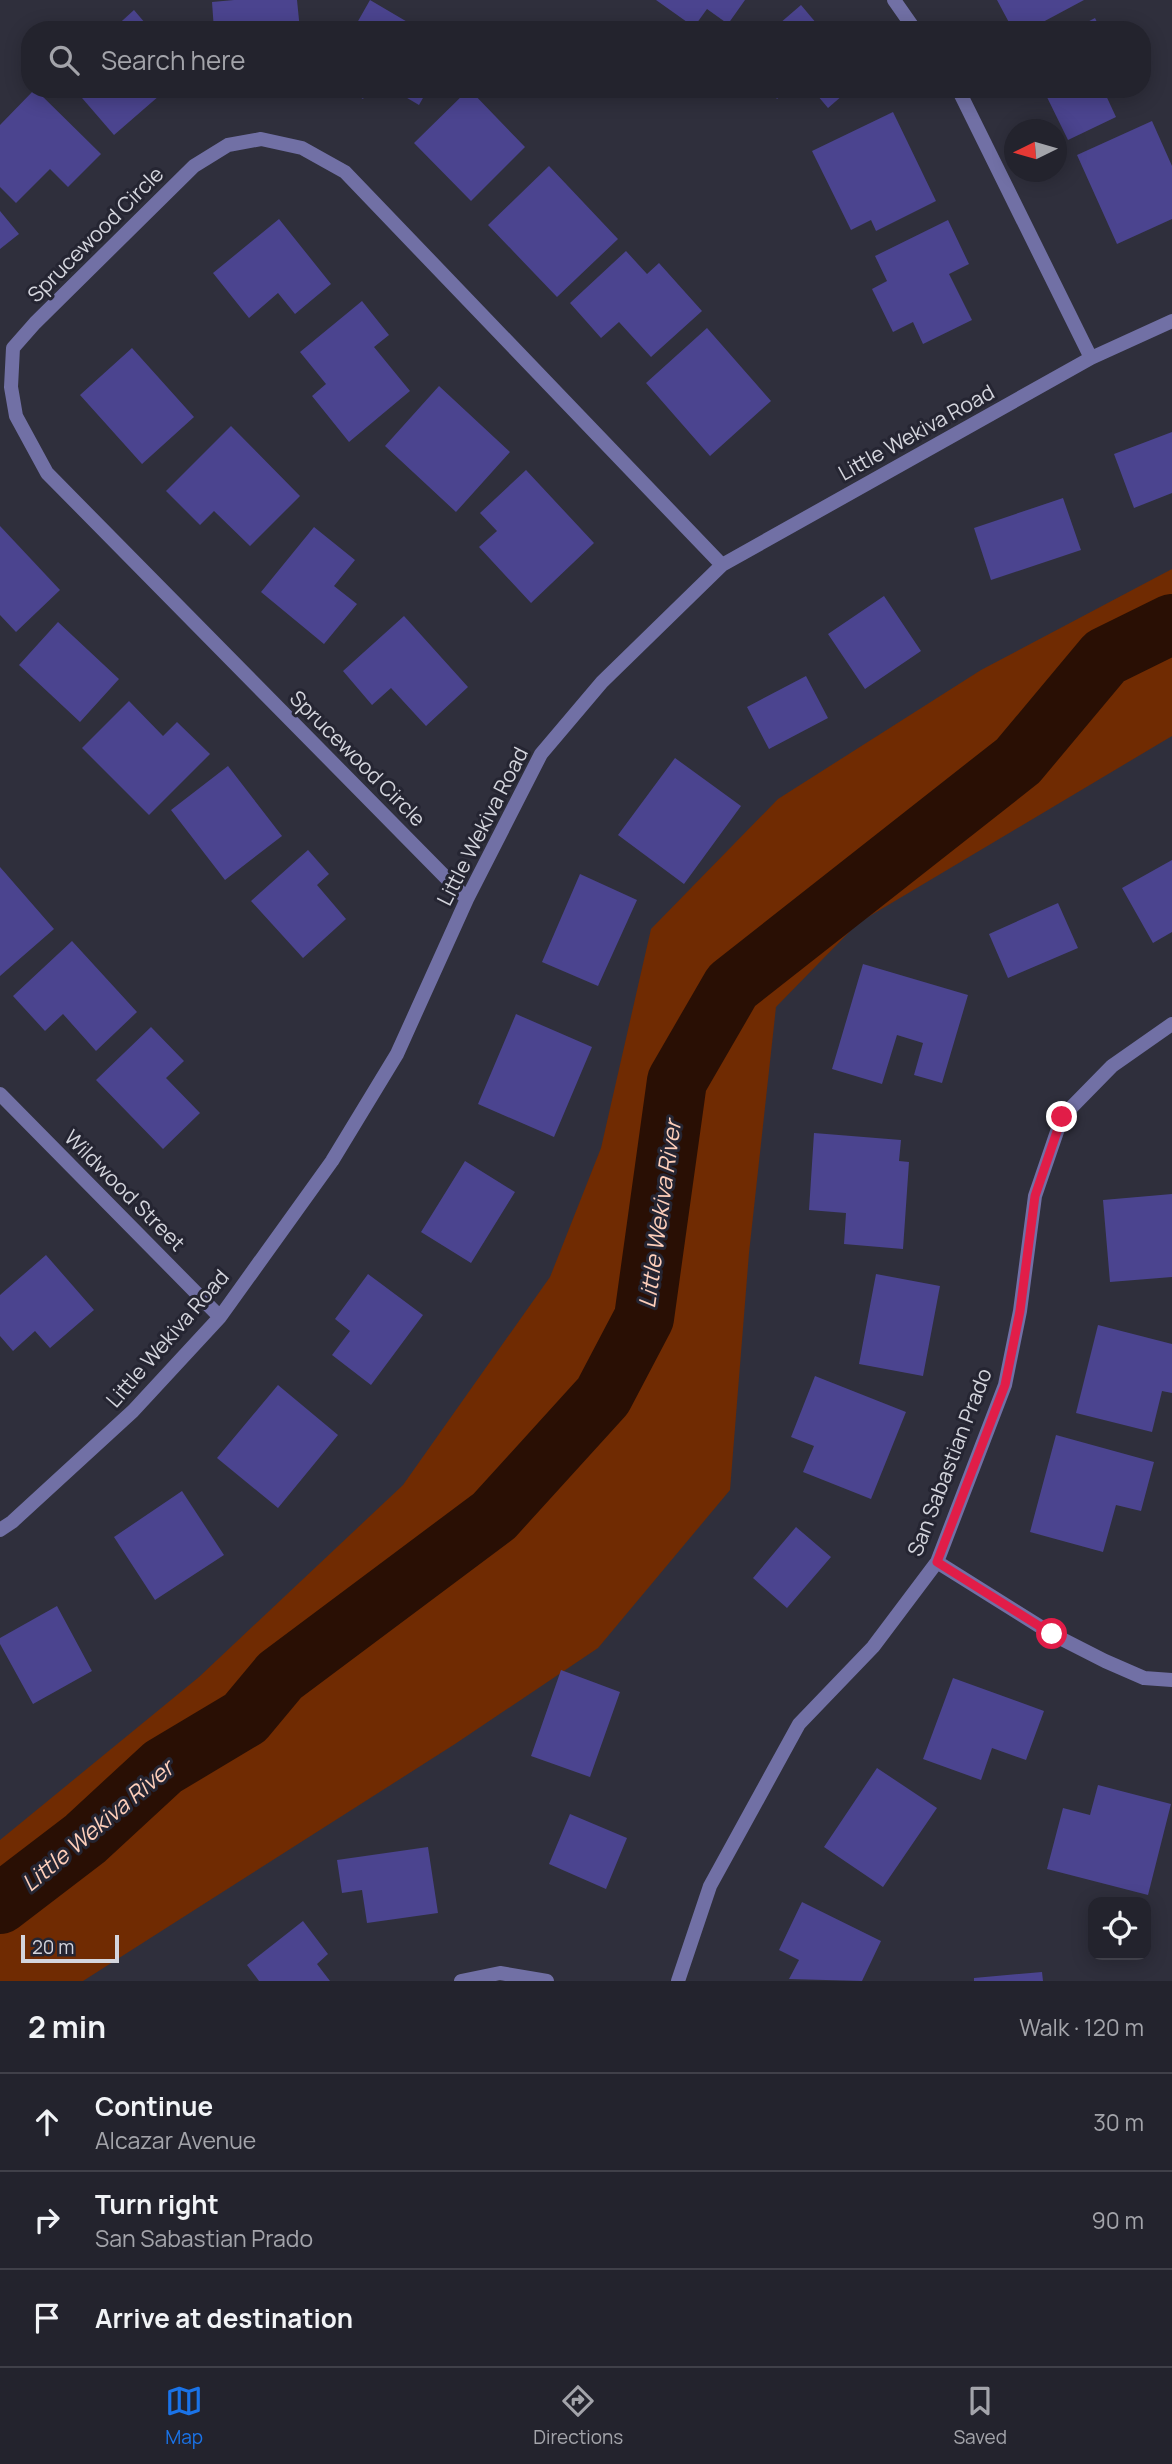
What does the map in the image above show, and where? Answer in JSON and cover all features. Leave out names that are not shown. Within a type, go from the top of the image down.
[{"type":"street","points":[[894,0],[909,21]]},
{"type":"street","points":[[962,98],[1091,358]]},
{"type":"street","name":"Sprucewood Circle","points":[[467,899],[47,474],[16,416],[12,387],[13,348],[194,166],[228,145],[261,139],[302,148],[345,172],[722,565]]},
{"type":"street","name":"Little Wekiva Road","points":[[0,1530],[133,1411],[220,1317],[332,1161],[397,1054],[467,899],[541,754],[602,682],[722,565],[1091,358],[1172,321]]},
{"type":"street","name":"San Sabastian Prado","points":[[678,1981],[710,1886],[799,1724],[873,1647],[937,1562],[1005,1385],[1020,1311],[1035,1196],[1062,1117],[1112,1066],[1172,1024]]},
{"type":"street","name":"Wildwood Street","points":[[0,1094],[220,1317]]},
{"type":"street","points":[[937,1562],[1052,1634],[1105,1661],[1144,1678],[1172,1680]]},
{"type":"street","points":[[461,1981],[500,1973],[547,1981]]},
{"type":"shaded area","points":[[1172,569],[1172,736],[858,923],[776,1007],[749,1253],[730,1490],[598,1648],[455,1744],[83,1981],[0,1981],[0,1840],[199,1677],[403,1485],[550,1277],[601,1148],[651,929],[778,799],[981,670]]},
{"type":"building","points":[[297,0],[299,21],[213,21],[212,2]]},
{"type":"building","points":[[370,0],[406,21],[358,21]]},
{"type":"building","points":[[656,0],[745,0],[730,21],[724,21],[707,9],[698,21],[686,21]]},
{"type":"building","points":[[997,0],[1084,0],[1045,21],[1008,21]]},
{"type":"building","points":[[801,5],[814,21],[782,21]]},
{"type":"building","points":[[134,10],[143,21],[122,21]]},
{"type":"building","points":[[26,98],[44,98],[101,154],[68,187],[50,169],[16,203],[0,187],[0,125]]},
{"type":"building","points":[[82,98],[157,98],[114,135]]},
{"type":"building","points":[[407,98],[423,98],[419,105]]},
{"type":"building","points":[[460,98],[478,98],[525,147],[471,201],[414,143]]},
{"type":"building","points":[[820,98],[840,98],[828,108]]},
{"type":"building","points":[[1047,98],[1107,98],[1116,117],[1068,140],[1067,119],[1058,119]]},
{"type":"building","points":[[893,112],[936,201],[876,231],[871,220],[851,230],[812,151]]},
{"type":"building","points":[[1152,121],[1172,166],[1172,219],[1117,244],[1077,155]]},
{"type":"building","points":[[549,166],[618,239],[557,297],[488,225]]},
{"type":"building","points":[[0,211],[19,234],[0,249]]},
{"type":"building","points":[[279,219],[331,284],[295,314],[278,293],[249,318],[213,273]]},
{"type":"building","points":[[948,220],[969,264],[949,274],[972,320],[923,344],[913,322],[893,332],[872,289],[887,281],[875,256]]},
{"type":"building","points":[[626,251],[647,274],[659,263],[702,311],[651,357],[619,322],[601,338],[570,303]]},
{"type":"building","points":[[362,301],[389,335],[374,347],[410,391],[349,442],[312,396],[326,384],[300,352]]},
{"type":"building","points":[[707,328],[771,401],[710,456],[646,383]]},
{"type":"building","points":[[132,348],[194,417],[142,464],[80,395]]},
{"type":"building","points":[[439,386],[510,452],[456,512],[385,446]]},
{"type":"building","points":[[231,426],[300,496],[250,546],[214,511],[200,525],[166,491]]},
{"type":"building","points":[[1172,432],[1172,493],[1134,508],[1114,454]]},
{"type":"building","points":[[526,470],[594,543],[531,603],[479,547],[497,531],[480,513]]},
{"type":"building","points":[[1063,498],[1081,550],[991,580],[974,528]]},
{"type":"building","points":[[0,526],[60,590],[16,632],[0,615]]},
{"type":"building","points":[[314,527],[355,560],[334,586],[357,604],[324,644],[261,592]]},
{"type":"building","points":[[884,596],[921,651],[865,689],[828,634]]},
{"type":"building","points":[[404,616],[468,687],[426,726],[391,688],[372,705],[343,671]]},
{"type":"building","points":[[58,622],[119,679],[80,722],[19,665]]},
{"type":"building","points":[[806,676],[828,718],[769,749],[747,707]]},
{"type":"building","points":[[129,701],[163,736],[177,722],[210,754],[149,815],[82,748]]},
{"type":"building","points":[[675,758],[741,806],[684,884],[618,835]]},
{"type":"building","points":[[228,766],[282,836],[225,880],[171,810]]},
{"type":"building","points":[[308,850],[329,874],[317,885],[346,919],[303,958],[251,901]]},
{"type":"building","points":[[1172,860],[1172,932],[1153,943],[1122,888]]},
{"type":"building","points":[[0,867],[54,929],[0,976]]},
{"type":"building","points":[[580,874],[637,900],[598,986],[542,962]]},
{"type":"building","points":[[1058,903],[1078,948],[1008,978],[989,934]]},
{"type":"building","points":[[72,941],[137,1012],[96,1051],[63,1014],[45,1031],[13,996]]},
{"type":"building","points":[[863,964],[968,995],[942,1083],[914,1075],[923,1043],[897,1035],[882,1084],[832,1069]]},
{"type":"building","points":[[516,1014],[592,1047],[554,1137],[478,1104]]},
{"type":"building","points":[[151,1027],[184,1061],[166,1078],[200,1113],[163,1149],[96,1080]]},
{"type":"building","points":[[814,1133],[901,1140],[899,1161],[909,1162],[903,1249],[844,1244],[846,1213],[809,1210]]},
{"type":"building","points":[[465,1161],[515,1192],[471,1263],[421,1232]]},
{"type":"building","points":[[1172,1194],[1172,1277],[1110,1282],[1103,1200]]},
{"type":"building","points":[[46,1255],[94,1310],[50,1348],[35,1331],[13,1351],[0,1336],[0,1295]]},
{"type":"building","points":[[368,1274],[423,1315],[371,1385],[332,1355],[350,1331],[335,1319]]},
{"type":"building","points":[[876,1274],[940,1286],[923,1376],[859,1364]]},
{"type":"building","points":[[1098,1325],[1172,1344],[1172,1393],[1162,1391],[1152,1432],[1076,1413]]},
{"type":"building","points":[[815,1376],[906,1412],[871,1499],[803,1472],[814,1446],[791,1437]]},
{"type":"building","points":[[278,1385],[338,1435],[278,1508],[217,1458]]},
{"type":"building","points":[[1056,1435],[1154,1462],[1141,1511],[1116,1505],[1103,1552],[1030,1532]]},
{"type":"building","points":[[182,1491],[224,1555],[155,1600],[114,1537]]},
{"type":"building","points":[[796,1527],[831,1557],[787,1608],[753,1578]]},
{"type":"building","points":[[57,1606],[92,1671],[33,1704],[0,1644],[0,1638]]},
{"type":"building","points":[[561,1670],[620,1692],[590,1777],[531,1756]]},
{"type":"building","points":[[953,1678],[1044,1711],[1026,1760],[992,1748],[981,1780],[923,1759]]},
{"type":"building","points":[[877,1768],[937,1808],[883,1887],[824,1847]]},
{"type":"building","points":[[1098,1785],[1171,1804],[1148,1895],[1047,1869],[1063,1808],[1090,1815]]},
{"type":"building","points":[[570,1814],[627,1838],[606,1889],[549,1864]]},
{"type":"building","points":[[428,1847],[438,1913],[367,1923],[362,1890],[342,1893],[337,1860]]},
{"type":"building","points":[[802,1902],[881,1941],[862,1981],[789,1979],[799,1960],[779,1950]]},
{"type":"building","points":[[303,1921],[328,1954],[317,1964],[330,1981],[259,1981],[247,1965]]},
{"type":"building","points":[[1042,1972],[1043,1981],[974,1981],[974,1978]]},
{"type":"waterway","name":"Little Wekiva River","points":[[0,1904],[85,1839],[163,1767],[245,1718],[280,1676],[494,1516],[603,1396],[644,1318],[677,1081],[732,986],[1018,761],[1105,657],[1172,624]]},
{"type":"route","points":[[1052,1634],[937,1562],[1005,1385],[1020,1311],[1035,1196],[1062,1117]]}]
